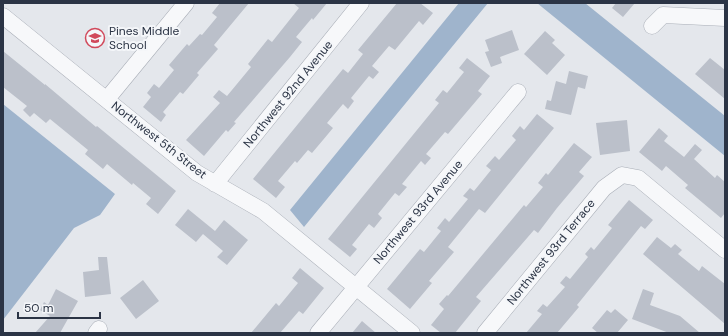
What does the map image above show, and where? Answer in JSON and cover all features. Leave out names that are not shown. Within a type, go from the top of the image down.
[{"type":"street","points":[[107,99],[186,3]]},
{"type":"street","name":"Northwest 92nd Avenue","points":[[215,184],[361,3]]},
{"type":"street","points":[[652,26],[663,15],[725,21]]},
{"type":"street","name":"Northwest 5th Street","points":[[3,16],[197,173],[263,211],[412,333]]},
{"type":"street","name":"Northwest 93rd Avenue","points":[[318,333],[518,92]]},
{"type":"street","name":"Northwest 93rd Terrace","points":[[485,333],[604,188],[622,175],[638,178],[725,250]]},
{"type":"water","points":[[459,3],[488,3],[304,227],[290,210]]},
{"type":"water","points":[[537,3],[585,3],[725,116],[725,156]]},
{"type":"water","points":[[3,104],[115,194],[100,215],[74,228],[3,320]]},
{"type":"building","points":[[220,3],[249,3],[214,45],[218,49],[197,73],[199,75],[183,94],[180,92],[163,112],[166,115],[161,122],[143,107],[151,97],[147,93],[154,84],[159,88],[174,70],[169,65],[187,44],[189,46],[200,34],[202,35],[217,17],[212,13]]},
{"type":"building","points":[[293,3],[327,3],[296,37],[302,42],[290,57],[234,122],[236,123],[228,132],[226,130],[204,156],[186,140],[220,103],[213,97],[219,90],[227,96],[251,67],[248,64],[268,39],[272,42],[299,8]]},
{"type":"building","points":[[397,3],[420,3],[433,13],[423,25],[419,21],[395,50],[389,46],[372,66],[379,72],[373,79],[369,76],[351,98],[354,101],[348,109],[343,104],[327,123],[333,128],[312,153],[308,150],[297,163],[295,161],[278,181],[285,187],[276,198],[253,179],[343,69],[348,73],[363,54],[358,50]]},
{"type":"building","points":[[616,3],[635,3],[623,17],[612,8]]},
{"type":"building","points":[[512,30],[519,50],[500,57],[502,63],[491,67],[485,52],[489,51],[485,40]]},
{"type":"building","points":[[545,31],[555,40],[552,43],[565,55],[547,75],[524,54]]},
{"type":"building","points":[[3,51],[176,191],[158,214],[146,204],[151,198],[133,183],[132,185],[107,164],[103,169],[85,154],[88,150],[50,119],[46,123],[34,113],[30,117],[23,110],[27,106],[3,87]]},
{"type":"building","points":[[467,58],[490,76],[478,91],[482,94],[448,134],[445,132],[426,154],[431,158],[425,165],[421,161],[402,184],[407,187],[399,196],[395,193],[378,214],[382,218],[374,228],[369,224],[352,245],[357,249],[350,257],[328,239],[439,103],[435,100],[443,90],[447,93],[464,72],[459,68]]},
{"type":"building","points":[[710,58],[725,70],[725,99],[695,74]]},
{"type":"building","points":[[569,71],[588,76],[585,89],[578,87],[571,115],[545,109],[547,100],[551,101],[556,81],[566,84]]},
{"type":"building","points":[[537,114],[554,128],[485,213],[479,209],[448,247],[454,252],[429,281],[432,283],[410,309],[387,289],[420,249],[424,252],[441,231],[437,228],[445,218],[449,222],[468,199],[463,196],[470,188],[474,191],[491,170],[486,166],[495,156],[499,160],[516,140],[512,136],[520,126],[524,130]]},
{"type":"building","points":[[627,120],[630,151],[600,155],[596,123]]},
{"type":"building","points":[[659,128],[668,136],[664,141],[684,157],[695,144],[702,150],[694,159],[715,178],[717,175],[725,182],[725,213],[721,218],[685,188],[688,185],[666,166],[662,171],[639,152]]},
{"type":"building","points":[[574,143],[592,157],[579,172],[584,176],[538,233],[534,230],[476,297],[481,301],[455,333],[441,333],[431,325],[444,309],[439,304],[447,295],[448,296],[524,205],[526,207],[543,187],[538,183],[546,173],[548,175]]},
{"type":"building","points":[[629,200],[653,220],[645,229],[641,226],[577,305],[579,307],[557,333],[526,333],[542,314],[537,311],[543,304],[547,307],[565,287],[560,283],[566,276],[570,279],[588,257],[585,254],[591,247],[594,250],[612,228],[608,225]]},
{"type":"building","points":[[188,209],[215,231],[224,220],[248,240],[227,265],[217,257],[223,251],[203,234],[196,242],[175,225]]},
{"type":"building","points":[[657,237],[671,248],[675,244],[682,250],[678,254],[699,271],[702,266],[725,284],[725,324],[643,254]]},
{"type":"building","points":[[98,257],[107,257],[111,294],[85,297],[83,272],[99,270]]},
{"type":"building","points":[[300,268],[324,288],[303,314],[299,311],[280,333],[251,333],[276,303],[279,306],[298,283],[292,278]]},
{"type":"building","points":[[143,280],[159,301],[136,319],[120,298]]},
{"type":"building","points":[[56,289],[78,301],[60,333],[35,333],[50,316],[40,310],[44,302],[48,305]]},
{"type":"building","points":[[643,289],[654,293],[650,305],[680,316],[700,333],[669,333],[632,319]]},
{"type":"building","points":[[615,309],[628,320],[617,333],[598,333],[592,328],[607,310],[611,313]]},
{"type":"building","points":[[362,321],[376,333],[352,333]]},
{"type":"place","name":"Pines Middle School","points":[[95,38]]}]
